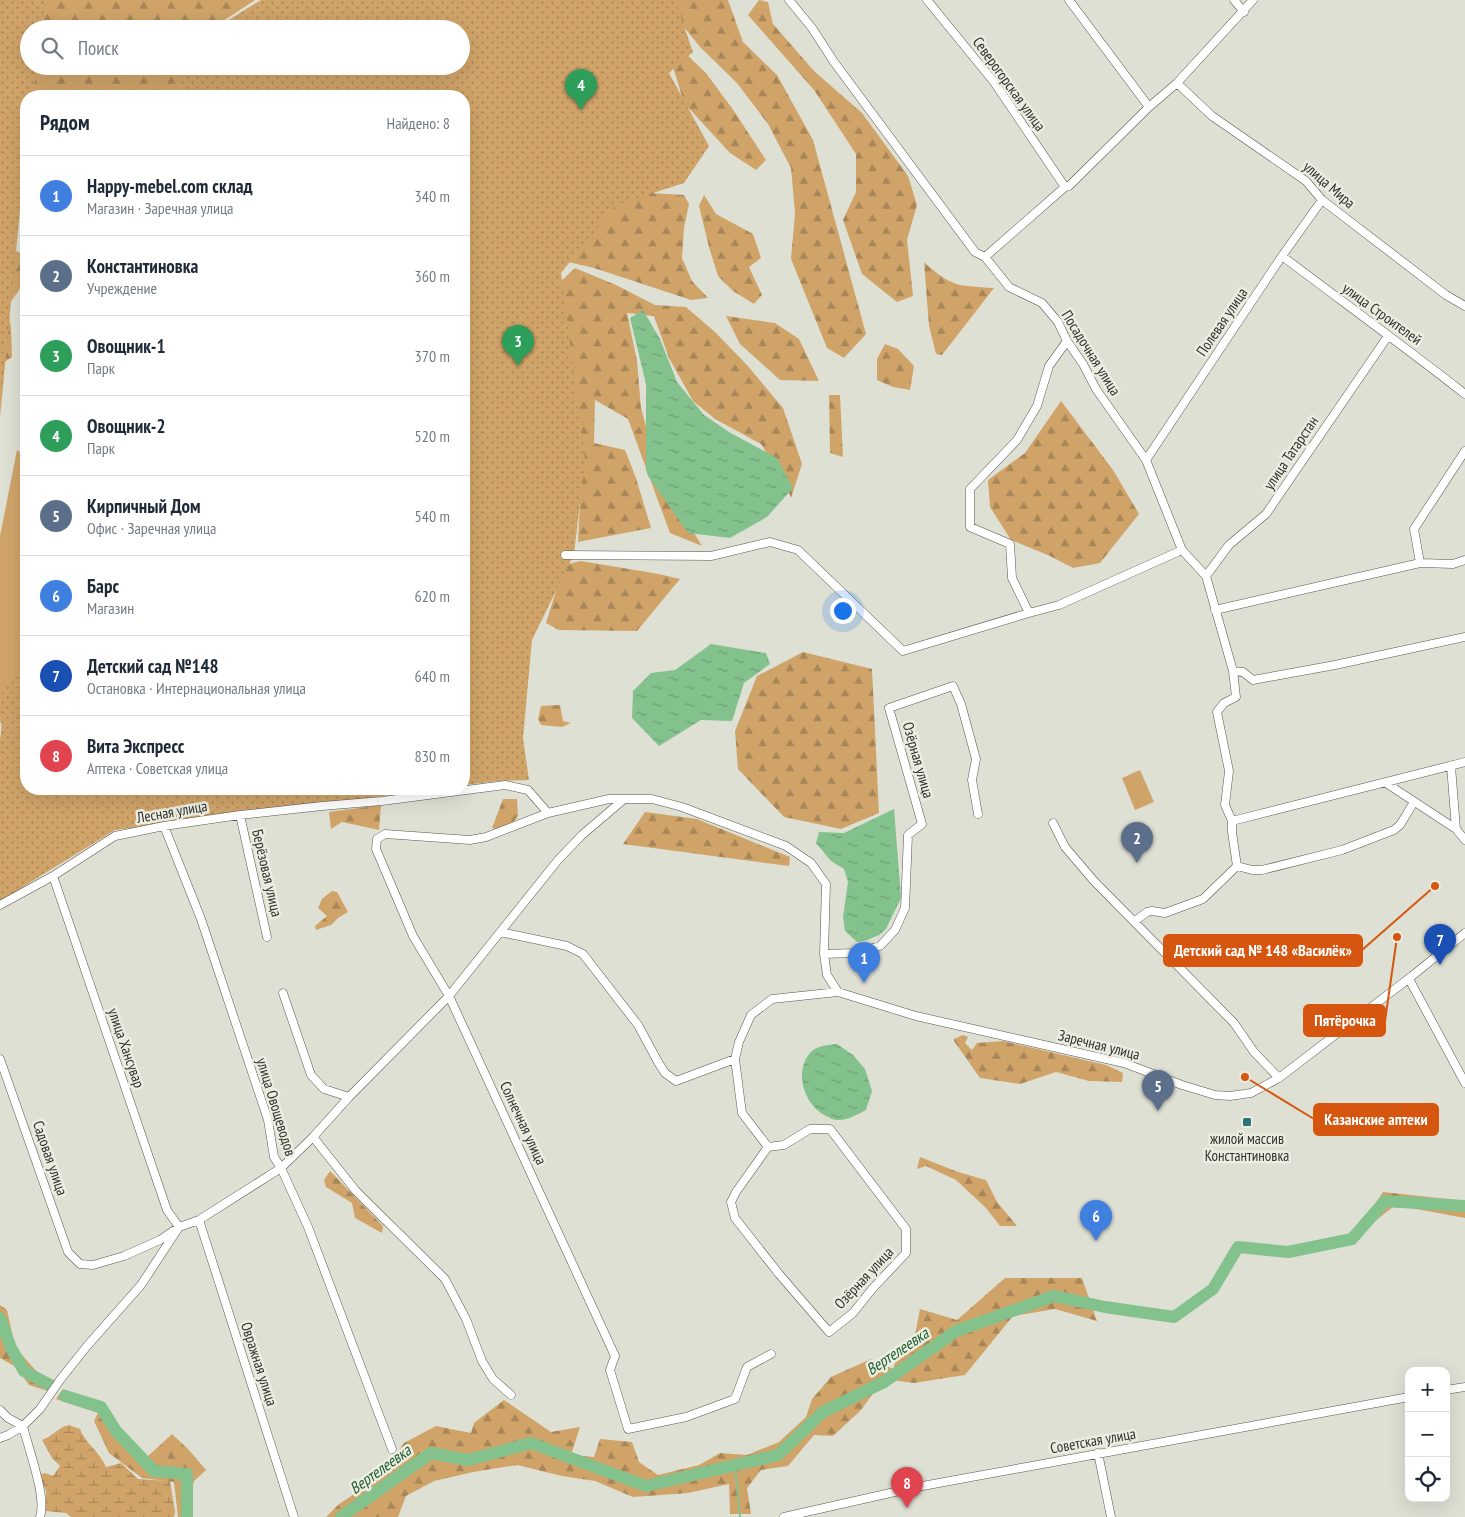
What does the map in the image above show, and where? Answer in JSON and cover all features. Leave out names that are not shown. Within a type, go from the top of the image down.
[{"type":"street","name":"Посадочная улица","points":[[789,0],[812,28],[834,62],[975,252],[985,257],[1009,287],[1042,303],[1058,322],[1067,341],[1083,364],[1096,389],[1146,460],[1182,550],[1206,576],[1233,671],[1236,697],[1224,703],[1217,712],[1229,772],[1225,805],[1232,821]]},
{"type":"street","name":"Северогорская улица","points":[[927,0],[994,82],[1065,187]]},
{"type":"street","points":[[1069,0],[1149,107]]},
{"type":"street","points":[[1234,0],[1244,12]]},
{"type":"street","points":[[985,257],[1065,187],[1069,186],[1149,107],[1177,83],[1253,0]]},
{"type":"street","name":"улица Мира","points":[[1177,83],[1212,116],[1306,181],[1322,200],[1446,295],[1465,306]]},
{"type":"street","name":"Полевая улица","points":[[1146,460],[1282,256],[1322,200]]},
{"type":"street","name":"улица Строителей","points":[[1282,256],[1408,349],[1465,394]]},
{"type":"street","name":"улица Татарстан","points":[[1206,576],[1229,544],[1266,514],[1388,336]]},
{"type":"street","points":[[1028,613],[1012,578],[1010,544],[970,527],[970,489],[1017,440],[1037,406],[1049,366],[1067,341]]},
{"type":"street","points":[[1420,563],[1414,528],[1465,452]]},
{"type":"street","points":[[565,555],[710,556],[770,542],[798,550],[903,651],[1059,605],[1182,550]]},
{"type":"street","points":[[1215,610],[1420,563],[1453,564],[1465,560]]},
{"type":"street","points":[[1233,671],[1243,672],[1253,680],[1336,665],[1465,637]]},
{"type":"street","name":"Озёрная улица","points":[[824,954],[855,953],[880,946],[895,930],[905,908],[908,835],[922,824],[889,708],[953,686],[961,704],[976,759],[972,780],[978,814]]},
{"type":"street","points":[[1237,866],[1232,821],[1465,762]]},
{"type":"street","points":[[1451,766],[1456,829]]},
{"type":"street","points":[[1386,783],[1456,829],[1465,840]]},
{"type":"street","name":"Лесная улица","points":[[470,790],[505,785],[528,790],[548,813]]},
{"type":"street","name":"Лесная улица","points":[[0,905],[53,876],[115,836],[164,826],[240,815],[428,795]]},
{"type":"street","points":[[548,813],[609,799],[652,799],[682,807],[786,846],[811,863],[826,884],[824,954],[826,975],[838,992],[772,1000],[751,1015],[739,1042],[734,1060],[742,1113],[768,1148]]},
{"type":"street","points":[[0,1438],[23,1426],[40,1410],[60,1380],[87,1346],[141,1285],[179,1227],[198,1220],[281,1168],[449,996],[564,854],[582,835],[623,800]]},
{"type":"street","points":[[1237,866],[1252,870],[1262,870],[1356,846],[1394,830],[1400,825],[1414,802]]},
{"type":"street","name":"Солнечная улица","points":[[548,813],[486,837],[470,840],[385,834],[377,839],[376,849],[413,936],[449,996],[615,1356],[610,1370],[628,1429],[686,1417],[735,1398],[747,1367],[771,1354]]},
{"type":"street","name":"Берёзовая улица","points":[[240,815],[267,938]]},
{"type":"street","points":[[1053,823],[1064,847],[1094,881],[1234,1023],[1254,1052],[1278,1078]]},
{"type":"street","name":"улица Овощеводов","points":[[164,826],[201,919],[268,1120],[274,1157],[308,1227],[392,1449]]},
{"type":"street","points":[[1135,921],[1147,912],[1165,913],[1203,898],[1237,866]]},
{"type":"street","name":"улица Хансувар","points":[[53,876],[168,1210],[179,1227]]},
{"type":"street","points":[[500,932],[566,946],[583,954],[638,1025],[666,1073],[676,1081],[734,1060]]},
{"type":"street","name":"Заречная улица","points":[[838,992],[916,1016],[1124,1063],[1182,1085],[1215,1095],[1230,1096],[1251,1093],[1278,1078],[1465,933]]},
{"type":"street","points":[[1408,979],[1465,1083]]},
{"type":"street","points":[[283,993],[311,1075],[324,1089],[349,1097]]},
{"type":"street","name":"Садовая улица","points":[[0,1059],[68,1252],[80,1264],[93,1265],[124,1256],[160,1240],[179,1227]]},
{"type":"street","name":"Озёрная улица","points":[[810,1129],[830,1129],[906,1229],[906,1253],[853,1313],[828,1332],[735,1218],[731,1202],[736,1192],[768,1148],[784,1145],[810,1129]]},
{"type":"street","name":"улица Овощеводов","points":[[313,1137],[356,1191],[445,1279],[466,1318],[482,1361],[493,1379],[511,1394]]},
{"type":"street","name":"Овражная улица","points":[[198,1220],[294,1517]]},
{"type":"street","points":[[1450,1389],[1465,1387]]},
{"type":"street","name":"Советская улица","points":[[784,1517],[917,1487],[1405,1398]]},
{"type":"street","points":[[0,1410],[8,1418],[23,1426],[40,1493],[42,1510],[40,1517]]},
{"type":"street","points":[[1098,1454],[1111,1517]]},
{"type":"green space","points":[[0,0],[47,0],[44,20],[20,20],[20,75],[36,75],[34,90],[20,90],[20,210],[0,417]]},
{"type":"green space","points":[[43,0],[255,0],[225,20],[39,20]]},
{"type":"green space","points":[[261,0],[675,0],[693,52],[669,73],[709,146],[684,183],[616,205],[561,273],[585,460],[574,554],[532,640],[523,738],[529,780],[470,784],[470,90],[178,90],[184,75],[470,75],[470,20],[229,20]]},
{"type":"green space","points":[[673,0],[728,0],[743,42],[777,75],[813,140],[866,334],[844,358],[827,348],[791,259],[795,213],[791,168],[768,124],[737,83],[700,47],[679,21]]},
{"type":"green space","points":[[759,0],[768,2],[773,24],[814,71],[862,113],[908,176],[917,205],[907,240],[913,296],[897,302],[862,274],[843,220],[856,192],[856,154],[814,90],[748,15]]},
{"type":"green space","points":[[685,53],[706,73],[766,160],[756,170],[730,153],[684,103],[673,67]]},
{"type":"green space","points":[[32,75],[192,75],[186,90],[31,90]]},
{"type":"green space","points":[[615,191],[684,195],[689,204],[684,228],[682,258],[692,281],[708,298],[691,300],[594,268],[568,262]]},
{"type":"green space","points":[[704,195],[716,214],[753,234],[761,258],[749,267],[762,295],[754,304],[733,291],[718,276],[699,206]]},
{"type":"green space","points":[[0,242],[20,253],[20,288],[7,307],[11,328],[12,357],[0,365]]},
{"type":"green space","points":[[924,262],[941,276],[956,284],[994,288],[942,355],[936,354],[929,326]]},
{"type":"green space","points":[[575,268],[616,285],[655,305],[686,307],[715,332],[747,365],[783,408],[802,464],[791,498],[785,482],[761,444],[715,419],[693,401],[669,358],[654,316],[627,313],[637,361],[641,408],[660,477],[702,546],[670,533],[628,419],[595,400],[594,443],[625,450],[636,478],[651,528],[578,542],[582,460],[561,281]]},
{"type":"green space","points":[[726,316],[775,323],[799,339],[819,381],[780,380],[740,344]]},
{"type":"green space","points":[[885,344],[898,349],[914,366],[910,390],[893,387],[877,380],[877,359]]},
{"type":"green space","points":[[829,395],[840,395],[843,457],[830,453]]},
{"type":"green space","points":[[1061,401],[1113,470],[1139,514],[1100,563],[1073,568],[1011,540],[990,507],[988,480],[1025,453]]},
{"type":"green space","points":[[17,450],[20,452],[20,673],[0,724],[0,536]]},
{"type":"green space","points":[[581,561],[680,579],[637,631],[559,630],[546,623],[564,565]]},
{"type":"green space","points":[[803,652],[872,669],[879,813],[841,829],[784,817],[738,769],[735,731],[757,676]]},
{"type":"green space","points":[[20,673],[20,795],[391,795],[115,830],[0,901],[0,695]]},
{"type":"green space","points":[[560,705],[563,721],[571,723],[562,727],[541,725],[538,719],[541,706]]},
{"type":"green space","points":[[1140,770],[1154,802],[1135,810],[1122,778]]},
{"type":"green space","points":[[503,799],[517,799],[518,816],[506,832],[492,828]]},
{"type":"green space","points":[[381,805],[379,830],[342,822],[331,829],[329,812]]},
{"type":"green space","points":[[645,812],[697,819],[790,857],[789,866],[623,844]]},
{"type":"green space","points":[[332,891],[337,892],[348,912],[331,925],[316,930],[315,926],[327,916],[318,908],[322,899]]},
{"type":"green space","points":[[963,1035],[968,1037],[965,1043],[972,1050],[977,1043],[1003,1041],[1106,1065],[1123,1073],[1122,1082],[1089,1081],[1056,1072],[1020,1084],[980,1078],[954,1041],[954,1039]]},
{"type":"green space","points":[[920,1157],[958,1172],[986,1180],[997,1202],[1017,1226],[1000,1226],[986,1208],[956,1180],[926,1166],[917,1169]]},
{"type":"green space","points":[[330,1171],[383,1226],[382,1233],[355,1218],[352,1203],[326,1187],[324,1180]]},
{"type":"green space","points":[[1383,1192],[1465,1201],[1465,1218],[1411,1208],[1393,1207],[1352,1239]]},
{"type":"green space","points":[[1005,1278],[1082,1278],[1097,1321],[1055,1309],[1013,1316],[965,1375],[914,1383],[892,1380],[874,1392],[861,1410],[833,1436],[814,1435],[788,1466],[761,1470],[747,1488],[751,1514],[730,1514],[729,1484],[688,1493],[633,1497],[595,1481],[562,1476],[517,1465],[434,1481],[406,1496],[398,1517],[326,1517],[339,1504],[386,1474],[393,1458],[404,1443],[436,1426],[471,1433],[474,1423],[504,1400],[551,1432],[580,1427],[571,1455],[594,1457],[600,1439],[632,1442],[639,1462],[658,1475],[699,1465],[720,1453],[747,1455],[779,1442],[806,1417],[812,1399],[831,1377],[871,1359],[893,1369],[899,1351],[915,1335],[920,1309],[957,1320]]},
{"type":"green space","points":[[0,1305],[7,1310],[15,1347],[38,1373],[56,1381],[51,1392],[29,1385],[16,1367],[0,1358]]},
{"type":"green space","points":[[63,1389],[105,1405],[125,1440],[146,1458],[172,1434],[189,1450],[206,1470],[194,1481],[187,1513],[188,1517],[178,1517],[174,1482],[142,1478],[109,1453],[94,1421],[98,1413],[56,1399]]},
{"type":"green space","points":[[69,1425],[80,1429],[85,1439],[106,1467],[121,1463],[138,1479],[170,1481],[175,1512],[174,1517],[71,1517],[66,1513],[46,1511],[46,1491],[39,1475],[45,1473],[53,1476],[60,1466],[52,1458],[42,1440]]},
{"type":"water","points":[[643,310],[660,339],[677,382],[704,415],[729,432],[777,458],[793,488],[767,517],[730,538],[688,533],[648,476],[646,470],[646,384],[630,318]]},
{"type":"water","points":[[711,644],[766,653],[770,664],[744,683],[732,721],[701,720],[659,746],[632,718],[633,691],[651,673],[675,670]]},
{"type":"water","points":[[894,809],[901,898],[886,929],[879,935],[857,942],[845,931],[843,917],[848,882],[844,869],[831,861],[816,843],[819,832],[844,833]]},
{"type":"water","points":[[837,1044],[853,1055],[865,1069],[872,1091],[866,1110],[841,1120],[834,1120],[818,1111],[807,1096],[802,1078],[803,1068],[811,1052],[820,1047]]},
{"type":"waterway","name":"Вертелеевка","points":[[341,1517],[431,1453],[468,1460],[531,1443],[646,1486],[778,1455],[823,1412],[884,1382],[956,1331],[1054,1296],[1105,1307],[1174,1317],[1213,1289],[1238,1247],[1288,1252],[1352,1239],[1385,1201],[1465,1206]]},
{"type":"waterway","name":"Вертелеевка","points":[[0,1318],[11,1348],[24,1371],[48,1384]]},
{"type":"waterway","name":"Вертелеевка","points":[[65,1396],[101,1407],[116,1431],[154,1471],[187,1474],[187,1517]]},
{"type":"waterway","points":[[735,1465],[740,1517]]},
{"type":"place","name":"Овощник-2","points":[[581,110]]},
{"type":"place","name":"Овощник-1","points":[[518,366]]},
{"type":"place","name":"Константиновка","points":[[1137,863]]},
{"type":"place","name":"Детский сад № 148 «Василёк»","points":[[1435,886]]},
{"type":"place","name":"Пятёрочка","points":[[1397,937]]},
{"type":"place","name":"Детский сад №148","points":[[1440,965]]},
{"type":"place","name":"Happy-mebel.com склад","points":[[864,983]]},
{"type":"place","name":"Казанские аптеки","points":[[1245,1077]]},
{"type":"place","name":"Кирпичный Дом","points":[[1158,1111]]},
{"type":"place","name":"жилой массив Константиновка","points":[[1247,1122]]},
{"type":"place","name":"Барс","points":[[1096,1241]]},
{"type":"place","name":"Вита Экспресс","points":[[907,1508]]}]
